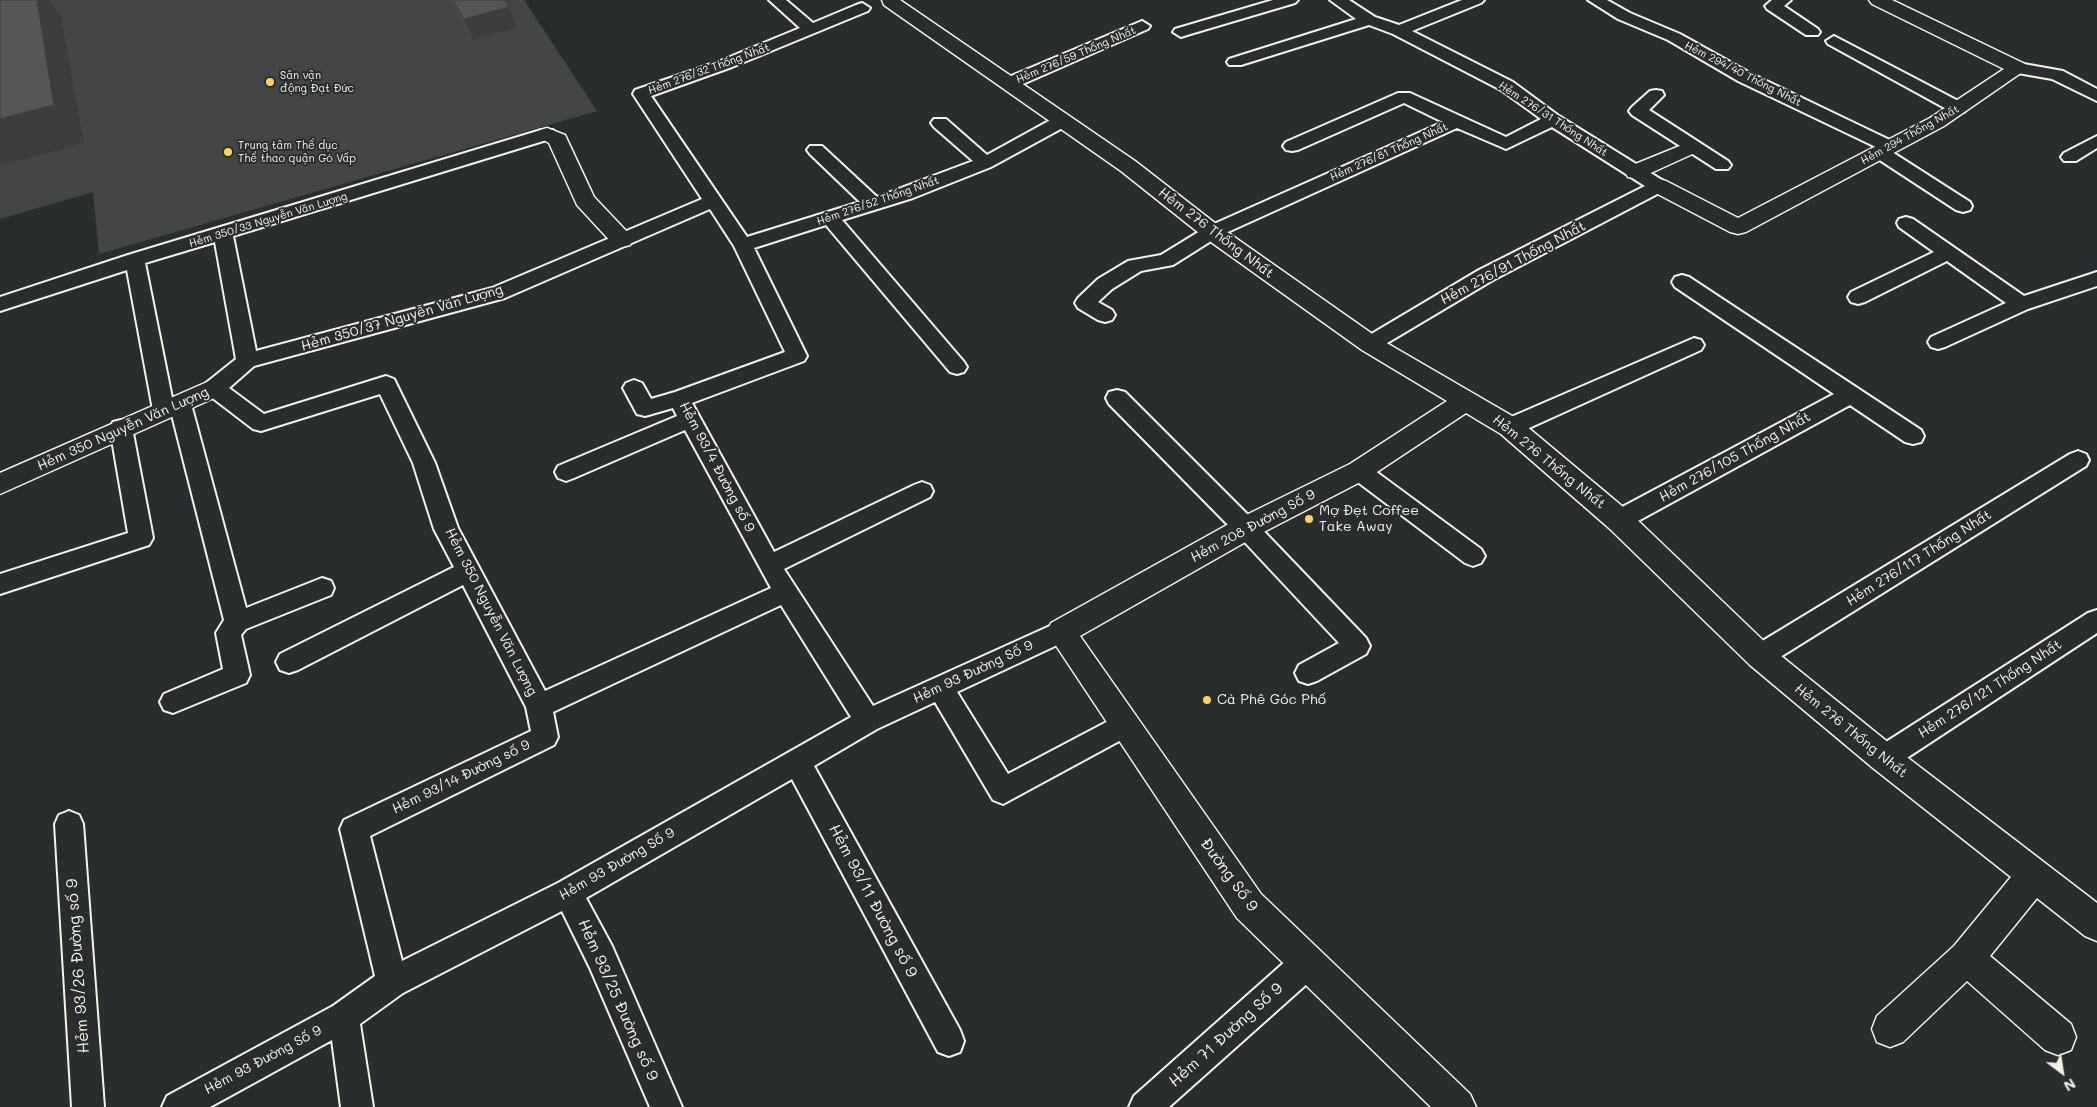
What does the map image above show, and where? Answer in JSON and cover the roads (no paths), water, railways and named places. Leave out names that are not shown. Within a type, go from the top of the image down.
[{"type":"street","name":"Hẻm 276 Thống Nhất","points":[[891,0],[1128,166],[1212,232],[1370,344],[1510,427],[1620,520],[1760,656],[1884,758],[2097,924]]},
{"type":"street","points":[[1878,0],[2018,68]]},
{"type":"street","name":"Hẻm 294 Thống Nhất","points":[[1659,186],[1738,226],[1886,150],[1958,108],[2018,68]]},
{"type":"street","points":[[547,134],[558,139],[585,200],[622,240]]},
{"type":"street","points":[[1635,172],[1692,148]]},
{"type":"street","name":"Hẻm 350 Nguyễn Văn Lượng","points":[[0,484],[121,428],[214,388]]},
{"type":"street","name":"Hẻm 208 Đường Số 9","points":[[1061,632],[1246,528],[1359,471],[1467,400]]},
{"type":"street","name":"Đường Số 9","points":[[1061,632],[1249,906],[1455,1106]]},
{"type":"street","points":[[1890,1029],[1966,958],[2035,874]]},
{"type":"street","points":[[1966,958],[2058,1037]]},
{"type":"lane","points":[[777,0],[811,29]]},
{"type":"lane","name":"Hẻm 276/32 Thống Nhất","points":[[743,245],[641,94],[726,64],[811,29],[857,4],[891,0]]},
{"type":"lane","points":[[1182,32],[1290,0]]},
{"type":"lane","name":"Hẻm 276/31 Thống Nhất","points":[[1338,0],[1369,20],[1399,31],[1507,86],[1553,120],[1659,186]]},
{"type":"lane","points":[[1399,31],[1476,0]]},
{"type":"lane","name":"Hẻm 294/40 Thống Nhất","points":[[1596,0],[1624,16],[1674,38],[1744,77],[1886,150],[1963,206]]},
{"type":"lane","points":[[1783,0],[1773,6],[1812,32]]},
{"type":"lane","points":[[1235,62],[1369,20]]},
{"type":"lane","name":"Hẻm 276/59 Thống Nhất","points":[[1010,83],[1142,26]]},
{"type":"lane","points":[[1834,41],[1958,108]]},
{"type":"lane","points":[[2018,68],[2057,75],[2097,96]]},
{"type":"lane","points":[[1656,95],[1638,111],[1692,148],[1722,165]]},
{"type":"lane","name":"Hẻm 276/81 Thống Nhất","points":[[1292,146],[1404,97],[1457,122]]},
{"type":"lane","points":[[1457,122],[1506,144],[1553,120]]},
{"type":"lane","name":"Hẻm 276/52 Thống Nhất","points":[[743,245],[906,194],[985,163],[1062,121]]},
{"type":"lane","points":[[940,122],[985,163]]},
{"type":"lane","name":"Hẻm 276/81 Thống Nhất","points":[[1105,315],[1085,303],[1105,284],[1134,266],[1166,260],[1212,232],[1457,122]]},
{"type":"lane","name":"Hẻm 350/33 Nguyễn Văn Lượng","points":[[0,304],[57,288],[135,260],[547,134]]},
{"type":"lane","points":[[2070,157],[2097,142]]},
{"type":"lane","points":[[816,150],[873,204]]},
{"type":"lane","name":"Hẻm 276/91 Thống Nhất","points":[[1370,344],[1486,275],[1659,186]]},
{"type":"lane","name":"Hẻm 350/37 Nguyễn Văn Lượng","points":[[214,388],[247,361],[498,293],[713,201]]},
{"type":"lane","points":[[830,218],[957,367]]},
{"type":"lane","points":[[1906,223],[2021,304]]},
{"type":"lane","points":[[223,234],[247,361]]},
{"type":"lane","name":"Hẻm 93/4 Đường số 9","points":[[743,245],[797,356],[679,399],[769,565],[868,721]]},
{"type":"lane","points":[[1858,297],[1948,253]]},
{"type":"lane","points":[[135,260],[172,407],[238,622]]},
{"type":"lane","points":[[1938,342],[2021,304],[2097,279]]},
{"type":"lane","points":[[1682,282],[1913,436]]},
{"type":"lane","points":[[1510,427],[1694,345]]},
{"type":"lane","name":"Hẻm 350 Nguyễn Văn Lượng","points":[[214,388],[262,423],[386,384],[424,463],[446,529],[539,706]]},
{"type":"lane","points":[[634,388],[645,408],[679,399]]},
{"type":"lane","name":"Hẻm 276/105 Thống Nhất","points":[[1620,520],[1850,395]]},
{"type":"lane","points":[[1118,398],[1246,528],[1357,646],[1308,673]]},
{"type":"lane","points":[[566,472],[690,418]]},
{"type":"lane","points":[[0,584],[141,538],[121,428]]},
{"type":"lane","name":"Hẻm 276/117 Thống Nhất","points":[[1760,656],[2078,460]]},
{"type":"lane","points":[[1359,471],[1473,556]]},
{"type":"lane","points":[[769,565],[922,490]]},
{"type":"lane","points":[[289,662],[468,571]]},
{"type":"lane","points":[[173,702],[237,675],[228,633],[238,622],[322,588]]},
{"type":"lane","points":[[539,706],[786,592]]},
{"type":"lane","name":"Hẻm 276/121 Thống Nhất","points":[[1884,758],[2097,620]]},
{"type":"lane","name":"Hẻm 93 Đường Số 9","points":[[178,1107],[207,1099],[344,1017],[392,982],[568,893],[868,721],[1061,632]]},
{"type":"lane","points":[[940,688],[1003,790],[1125,725]]},
{"type":"lane","name":"Hẻm 93/14 Đường số 9","points":[[392,982],[354,829],[545,737],[539,706]]},
{"type":"lane","name":"Hẻm 93/11 Đường số 9","points":[[797,761],[950,1042]]},
{"type":"lane","name":"Hẻm 93/26 Đường số 9","points":[[69,824],[88,1107]]},
{"type":"lane","name":"Hẻm 93/25 Đường số 9","points":[[568,893],[601,957],[666,1107]]},
{"type":"lane","name":"Hẻm 71 Đường Số 9","points":[[1145,1107],[1306,962]]},
{"type":"lane","points":[[344,1017],[357,1107]]},
{"type":"place","name":"Sân vận động Đạt Đức","points":[[270,82]]},
{"type":"place","name":"Trung tâm Thể dục Thể thao quận Gò Vấp","points":[[228,152]]},
{"type":"place","name":"Mợ Đẹt Coffee Take Away","points":[[1309,519]]},
{"type":"place","name":"Cà Phê Góc Phố","points":[[1207,700]]}]
